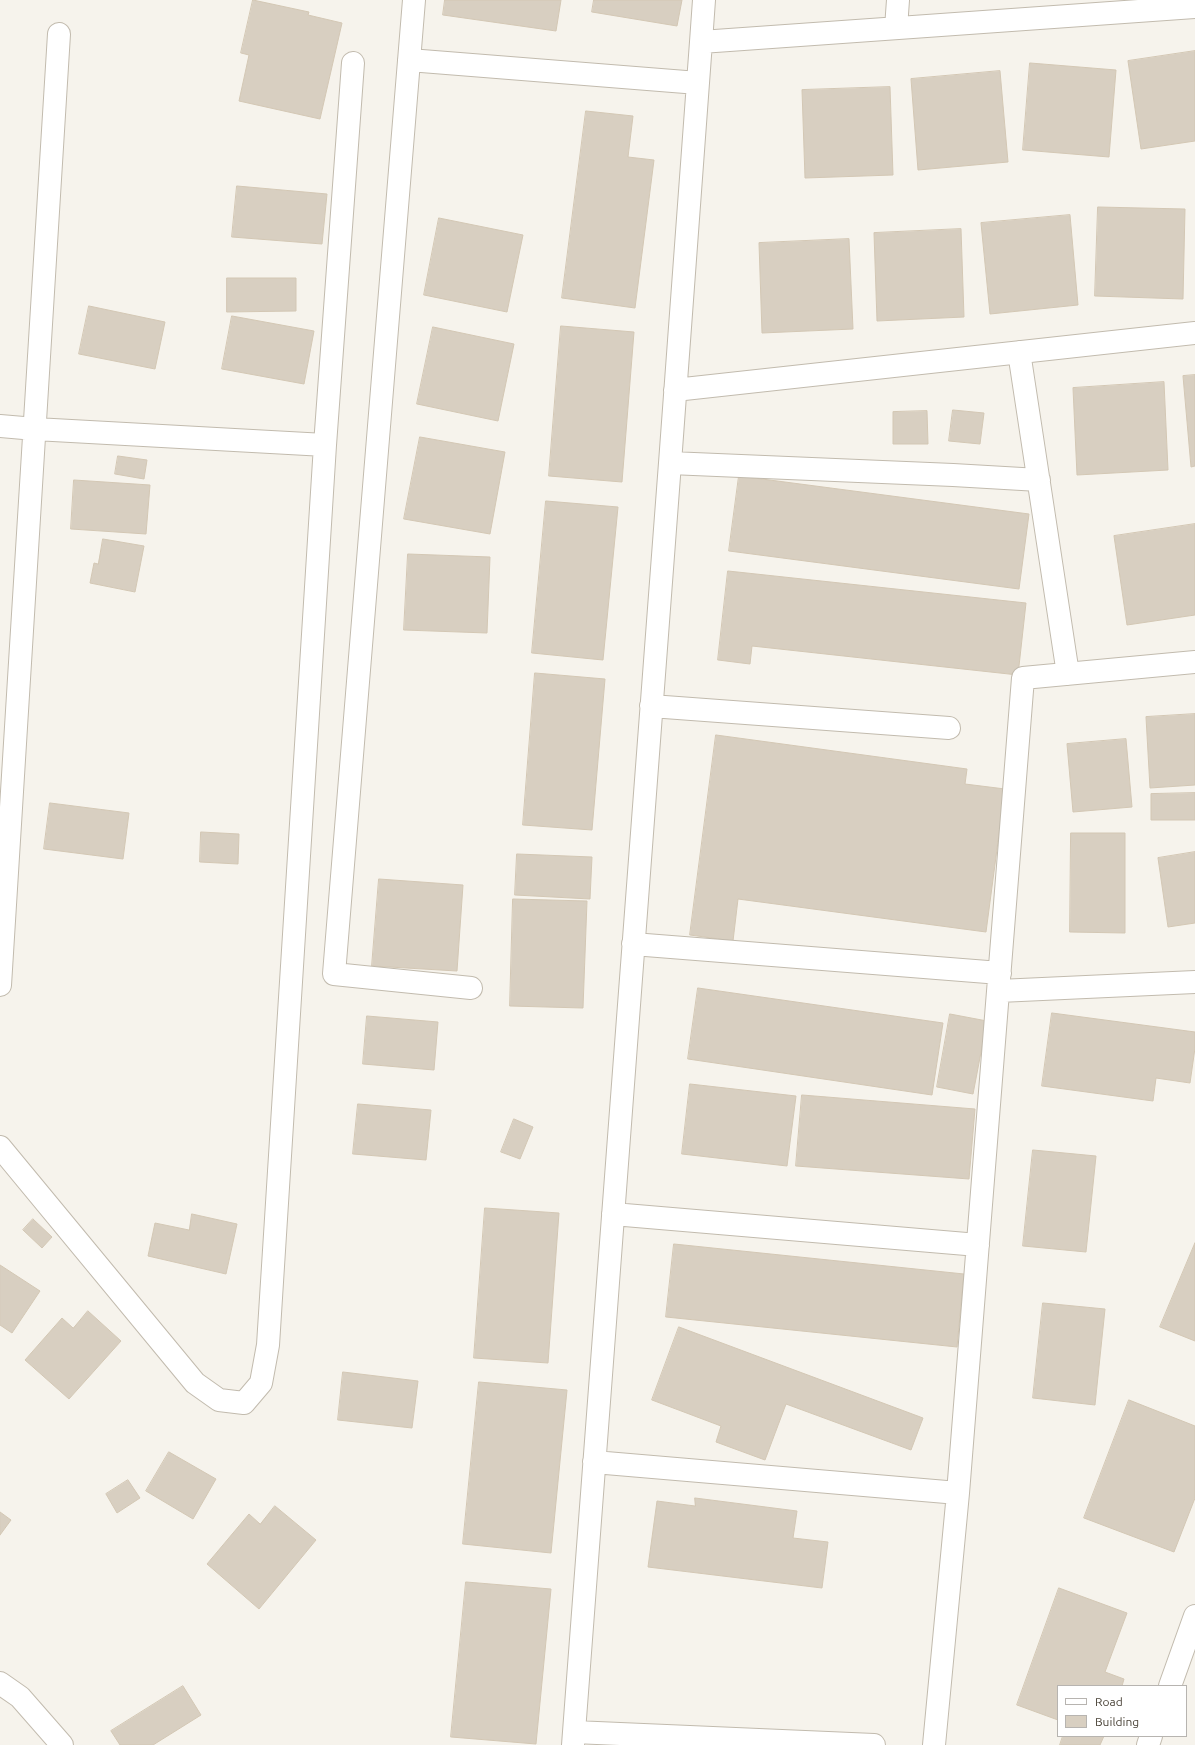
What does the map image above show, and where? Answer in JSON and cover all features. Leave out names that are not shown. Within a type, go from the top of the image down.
[{"type":"street","points":[[414,0],[334,974],[471,988]]},
{"type":"street","points":[[704,0],[574,1739],[874,1745]]},
{"type":"street","points":[[896,28],[898,0]]},
{"type":"street","points":[[701,42],[896,28],[1109,7],[1195,7]]},
{"type":"street","points":[[0,985],[59,34]]},
{"type":"street","points":[[409,60],[698,83]]},
{"type":"street","points":[[0,1147],[195,1383],[219,1400],[244,1403],[261,1383],[268,1345],[325,445],[353,63]]},
{"type":"street","points":[[675,390],[1195,333]]},
{"type":"street","points":[[1019,352],[1068,674]]},
{"type":"street","points":[[0,426],[325,445]]},
{"type":"street","points":[[670,463],[953,474],[1039,480]]},
{"type":"street","points":[[934,1745],[958,1493],[1023,678],[1195,662]]},
{"type":"street","points":[[651,706],[949,728]]},
{"type":"street","points":[[633,944],[999,982],[1195,982]]},
{"type":"street","points":[[613,1214],[978,1245]]},
{"type":"street","points":[[594,1462],[958,1493]]},
{"type":"street","points":[[1170,1685],[1195,1616]]},
{"type":"street","points":[[0,1683],[20,1697],[62,1745]]},
{"type":"building","points":[[253,0],[309,12],[308,15],[342,23],[320,119],[239,101],[249,55],[241,53]]},
{"type":"building","points":[[445,0],[561,0],[556,31],[443,15]]},
{"type":"building","points":[[594,0],[682,0],[677,26],[592,12]]},
{"type":"building","points":[[1195,51],[1195,141],[1141,149],[1128,61]]},
{"type":"building","points":[[1030,63],[1116,70],[1109,157],[1023,150]]},
{"type":"building","points":[[1000,71],[1008,162],[918,170],[911,79]]},
{"type":"building","points":[[890,87],[893,175],[805,178],[802,90]]},
{"type":"building","points":[[586,111],[633,116],[628,157],[654,160],[635,308],[562,298]]},
{"type":"building","points":[[237,186],[327,194],[322,244],[232,237]]},
{"type":"building","points":[[1098,207],[1185,209],[1183,299],[1095,296]]},
{"type":"building","points":[[1070,215],[1078,305],[990,314],[981,223]]},
{"type":"building","points":[[439,218],[523,235],[507,312],[424,295]]},
{"type":"building","points":[[961,229],[964,317],[877,321],[874,233]]},
{"type":"building","points":[[849,239],[853,329],[762,333],[759,243]]},
{"type":"building","points":[[227,278],[296,278],[296,311],[227,312]]},
{"type":"building","points":[[89,306],[165,322],[155,369],[79,354]]},
{"type":"building","points":[[232,316],[314,331],[304,384],[222,369]]},
{"type":"building","points":[[561,326],[634,332],[622,482],[549,476]]},
{"type":"building","points":[[433,327],[514,344],[498,421],[417,404]]},
{"type":"building","points":[[1195,375],[1195,466],[1191,467],[1183,376]]},
{"type":"building","points":[[1164,382],[1168,470],[1077,475],[1073,388]]},
{"type":"building","points":[[953,410],[984,413],[980,444],[949,441]]},
{"type":"building","points":[[927,411],[928,444],[893,444],[893,412]]},
{"type":"building","points":[[420,437],[505,452],[490,534],[404,519]]},
{"type":"building","points":[[118,456],[147,460],[144,479],[115,474]]},
{"type":"building","points":[[739,476],[1029,514],[1019,589],[729,551]]},
{"type":"building","points":[[74,480],[150,485],[146,534],[71,529]]},
{"type":"building","points":[[546,501],[618,507],[603,660],[532,653]]},
{"type":"building","points":[[1195,524],[1195,615],[1127,625],[1114,536]]},
{"type":"building","points":[[103,539],[144,546],[135,592],[90,583],[94,563],[98,564]]},
{"type":"building","points":[[408,554],[490,557],[487,633],[404,630]]},
{"type":"building","points":[[728,571],[1026,603],[1018,675],[752,646],[750,664],[718,660]]},
{"type":"building","points":[[535,673],[605,679],[592,830],[523,825]]},
{"type":"building","points":[[1195,714],[1195,785],[1150,788],[1146,717]]},
{"type":"building","points":[[716,735],[967,769],[965,784],[1005,789],[986,932],[738,899],[733,941],[690,935]]},
{"type":"building","points":[[1126,739],[1132,807],[1073,812],[1067,744]]},
{"type":"building","points":[[1195,793],[1195,820],[1151,820],[1151,794]]},
{"type":"building","points":[[50,803],[129,813],[123,859],[44,849]]},
{"type":"building","points":[[201,832],[239,834],[238,864],[200,862]]},
{"type":"building","points":[[1071,833],[1125,833],[1125,933],[1070,932]]},
{"type":"building","points":[[1195,852],[1195,923],[1168,927],[1158,858]]},
{"type":"building","points":[[517,854],[592,857],[590,899],[515,895]]},
{"type":"building","points":[[379,879],[463,885],[457,971],[372,966]]},
{"type":"building","points":[[513,899],[587,901],[583,1008],[510,1006]]},
{"type":"building","points":[[698,988],[943,1023],[932,1095],[688,1059]]},
{"type":"building","points":[[1052,1013],[1195,1032],[1195,1048],[1190,1083],[1156,1078],[1153,1101],[1042,1086]]},
{"type":"building","points":[[950,1014],[987,1021],[973,1094],[937,1087]]},
{"type":"building","points":[[367,1016],[438,1022],[434,1070],[363,1064]]},
{"type":"building","points":[[690,1084],[796,1096],[787,1166],[682,1154]]},
{"type":"building","points":[[802,1095],[975,1109],[969,1179],[796,1166]]},
{"type":"building","points":[[358,1104],[431,1110],[426,1160],[353,1154]]},
{"type":"building","points":[[514,1119],[533,1127],[520,1159],[501,1152]]},
{"type":"building","points":[[1033,1150],[1096,1156],[1086,1252],[1023,1246]]},
{"type":"building","points":[[485,1208],[559,1213],[548,1363],[474,1358]]},
{"type":"building","points":[[192,1214],[237,1224],[226,1274],[148,1256],[155,1223],[189,1230]]},
{"type":"building","points":[[33,1219],[52,1237],[42,1248],[23,1230]]},
{"type":"building","points":[[1195,1243],[1195,1341],[1160,1327]]},
{"type":"building","points":[[674,1244],[964,1274],[957,1347],[666,1317]]},
{"type":"building","points":[[0,1265],[40,1291],[12,1333],[0,1325]]},
{"type":"building","points":[[1043,1303],[1105,1309],[1095,1405],[1033,1398]]},
{"type":"building","points":[[88,1311],[121,1341],[69,1399],[25,1360],[62,1318],[73,1328]]},
{"type":"building","points":[[679,1327],[923,1418],[911,1450],[786,1404],[765,1460],[716,1442],[721,1426],[652,1400]]},
{"type":"building","points":[[343,1372],[418,1381],[412,1428],[338,1420]]},
{"type":"building","points":[[479,1382],[567,1390],[551,1553],[463,1544]]},
{"type":"building","points":[[1129,1400],[1195,1426],[1195,1498],[1174,1552],[1084,1518]]},
{"type":"building","points":[[169,1452],[216,1479],[193,1519],[146,1491]]},
{"type":"building","points":[[128,1480],[140,1498],[117,1513],[106,1494]]},
{"type":"building","points":[[695,1498],[797,1511],[793,1538],[828,1542],[822,1588],[648,1567],[657,1501],[695,1506]]},
{"type":"building","points":[[275,1506],[316,1540],[259,1609],[207,1564],[249,1514],[260,1524]]},
{"type":"building","points":[[0,1512],[11,1520],[0,1535]]},
{"type":"building","points":[[466,1582],[551,1589],[536,1744],[451,1737]]},
{"type":"building","points":[[1059,1588],[1127,1613],[1105,1672],[1124,1679],[1122,1685],[1057,1685],[1057,1720],[1017,1705]]},
{"type":"building","points":[[183,1686],[201,1715],[153,1745],[120,1745],[111,1731]]},
{"type":"building","points":[[1063,1737],[1104,1737],[1100,1745],[1060,1745]]}]
